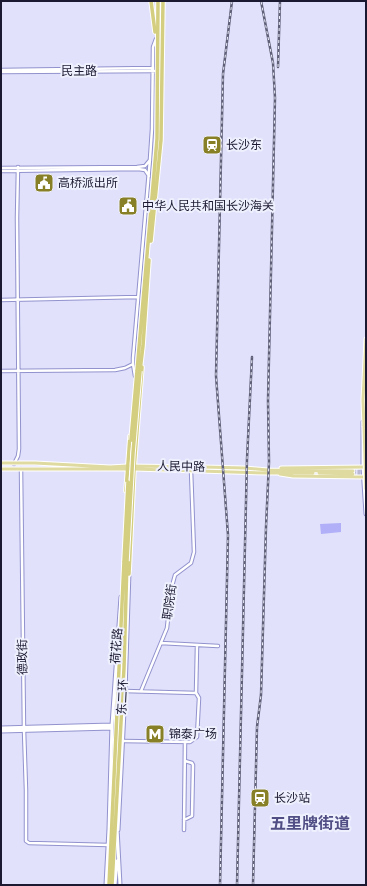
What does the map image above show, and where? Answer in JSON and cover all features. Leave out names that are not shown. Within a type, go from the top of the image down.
[{"type":"highway","points":[[151,1],[156,28]]},
{"type":"highway","points":[[127,589],[142,372],[141,354],[157,139],[154,70],[158,1]]},
{"type":"highway","points":[[126,561],[130,453],[141,354],[160,140],[163,1]]},
{"type":"highway","points":[[123,586],[127,467],[135,376],[141,354]]},
{"type":"highway","name":"东二环","points":[[114,816],[123,586],[126,561]]},
{"type":"highway","name":"东二环","points":[[111,885],[113,831],[124,668],[127,589],[126,561]]},
{"type":"main road","points":[[366,339],[362,430],[366,514]]},
{"type":"main road","points":[[363,419],[366,488]]},
{"type":"main road","name":"人民中路","points":[[1,464],[35,463],[110,467],[245,468],[267,471]]},
{"type":"main road","name":"人民中路","points":[[1,468],[127,467]]},
{"type":"main road","name":"人民中路","points":[[135,467],[191,470],[353,472]]},
{"type":"main road","points":[[267,471],[290,467],[364,467]]},
{"type":"main road","points":[[267,471],[293,476],[365,477]]},
{"type":"main road","name":"荷花路","points":[[113,831],[112,718],[123,566]]},
{"type":"main road","points":[[111,885],[108,845],[113,831],[123,741],[129,568]]},
{"type":"main road","points":[[112,718],[117,714]]},
{"type":"main road","points":[[1,728],[112,726]]},
{"type":"main road","points":[[1,731],[24,728]]},
{"type":"main road","points":[[112,735],[116,740]]},
{"type":"main road","points":[[111,885],[116,876],[118,855],[113,831],[114,816]]},
{"type":"main road","points":[[111,885],[117,867]]},
{"type":"main road","points":[[117,867],[120,885]]},
{"type":"street","name":"民主路","points":[[1,71],[154,70]]},
{"type":"street","points":[[135,376],[133,364],[149,177],[154,70]]},
{"type":"street","points":[[1,168],[138,167],[145,166],[150,159]]},
{"type":"street","points":[[14,464],[18,456],[19,449],[17,300],[18,167]]},
{"type":"street","points":[[1,171],[138,169],[145,170],[149,177]]},
{"type":"street","points":[[1,300],[139,297]]},
{"type":"street","points":[[1,371],[115,370],[125,368],[133,364]]},
{"type":"street","name":"德政街","points":[[21,468],[26,840],[29,843],[108,845]]},
{"type":"street","name":"职院街","points":[[142,691],[167,628],[171,590],[175,575],[191,563],[194,552],[191,470]]},
{"type":"street","points":[[161,643],[218,646]]},
{"type":"street","points":[[123,741],[190,742],[197,737],[199,698],[196,693],[197,646]]},
{"type":"street","points":[[125,691],[196,693]]},
{"type":"street","points":[[184,830],[185,742]]},
{"type":"street","points":[[184,820],[192,816],[193,765],[192,763],[185,761]]},
{"type":"shaded area","points":[[341,523],[341,532],[321,534],[320,524]]},
{"type":"tunnel","points":[[353,471],[364,471]]},
{"type":"tunnel","points":[[353,474],[365,474]]},
{"type":"railway","points":[[220,885],[228,535],[216,376],[223,74],[232,1]]},
{"type":"railway","points":[[253,885],[257,727],[261,695],[269,462],[268,401],[275,98],[273,63],[261,1]]},
{"type":"railway","points":[[278,67],[280,1]]},
{"type":"railway","points":[[237,885],[247,459],[252,357]]},
{"type":"place","name":"长沙东","points":[[212,145]]},
{"type":"place","name":"高桥派出所","points":[[44,183]]},
{"type":"place","name":"中华人民共和国长沙海关","points":[[128,206]]},
{"type":"place","name":"锦泰广场","points":[[155,734]]},
{"type":"place","name":"长沙站","points":[[260,798]]},
{"type":"district","name":"五里牌街道","points":[[310,824]]}]
